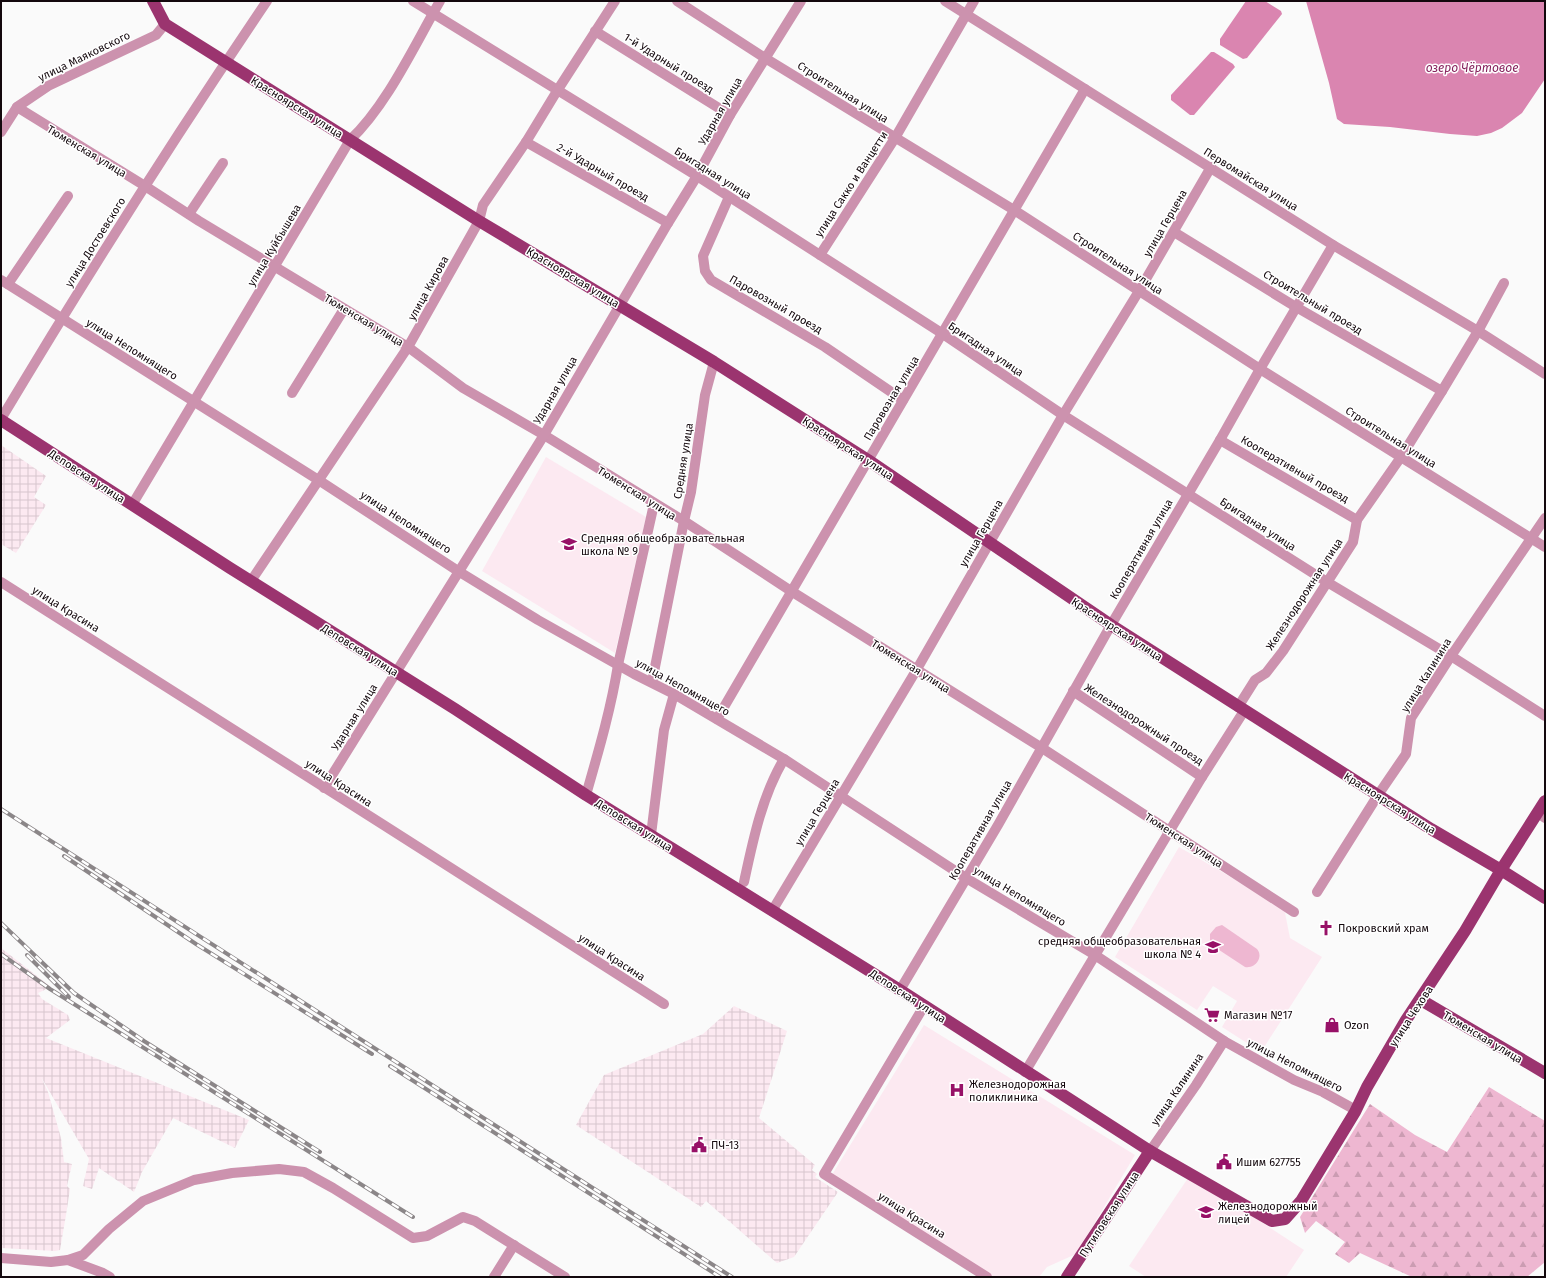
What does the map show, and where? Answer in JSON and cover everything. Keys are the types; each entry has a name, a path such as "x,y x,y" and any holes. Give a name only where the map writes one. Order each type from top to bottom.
{"main road":[{"name":"Красноярская улица","path":"153,1 165,24 225,63 480,221 714,362 868,460 1111,625 1241,709 1431,829 1545,898"},
{"name":"Деповская улица","path":"1,419 132,505 455,709 586,796 900,990 1025,1072 1150,1151 1272,1221"},
{"name":"улица Чехова","path":"1272,1221 1285,1219 1301,1201 1355,1112 1406,1020 1421,1000 1465,932 1501,870 1541,815 1545,801"},
{"name":"Тюменская улица","path":"1421,1000 1545,1073"},
{"name":"Путиловская улица","path":"1067,1277 1150,1151"}],"street":[{"name":"улица Достоевского","path":"1,419 61,319 145,186 267,1"},
{"name":"Бригадная улица","path":"413,1 697,176 943,334 1063,415 1327,582 1451,656 1545,716"},
{"name":"улица Куйбышева","path":"132,505 350,140 364,127 440,1"},
{"name":"улица Кирова","path":"251,581 320,481 408,347 480,221 483,205 526,142 615,1"},
{"name":"Строительная улица","path":"677,1 765,58 1014,210 1260,369 1401,456 1545,548"},
{"name":"Ударная улица","path":"324,788 544,434 697,176 730,115 801,1"},
{"name":"Первомайская улица","path":"945,1 1333,245 1478,331 1545,374"},
{"name":"улица Сакко и Ванцетти","path":"820,255 895,138 974,1"},
{"name":"улица Маяковского","path":"1,132 17,107 48,86 156,35 165,24"},
{"name":"1-й Ударный проезд","path":"595,31 730,115"},
{"name":"Паровозная улица","path":"718,719 791,591 943,334 1085,89"},
{"name":"Тюменская улица","path":"17,107 275,267 408,347 463,388 544,434 654,504 684,521 791,591 1042,748 1294,912"},
{"name":"2-й Ударный проезд","path":"526,142 668,223"},
{"path":"189,214 223,163"},
{"name":"улица Герцена","path":"772,911 917,669 1063,415 1139,291 1211,167"},
{"path":"5,282 68,196"},
{"name":"Паровозный проезд","path":"729,197 703,256 705,271 711,280 825,347 904,400"},
{"name":"Строительный проезд","path":"1174,232 1296,307 1442,391"},
{"name":"Кооперативная улица","path":"900,990 1333,245"},
{"name":"улица Непомнящего","path":"5,282 61,319 320,481 458,571 538,620 718,719 784,759 966,878 1095,955 1224,1041 1294,1080 1323,1092 1352,1108 1355,1112"},
{"name":"Железнодорожная улица","path":"1025,1072 1170,831 1241,709 1255,680 1266,673 1283,651 1353,542 1357,520 1401,456 1442,391 1478,331 1504,283"},
{"path":"292,393 344,309"},
{"name":"Средняя улица","path":"652,682 691,492 705,395 714,362"},
{"name":"Кооперативный проезд","path":"1220,440 1357,520"},
{"path":"586,796 601,742 654,504"},
{"name":"улица Калинина","path":"1317,892 1378,795 1406,754 1411,718 1451,656 1545,518"},
{"name":"улица Красина","path":"1,582 664,1004"},
{"name":"Железнодорожный проезд","path":"1073,691 1202,776"},
{"path":"651,835 664,730 674,694"},
{"path":"744,882 757,826 775,774 784,759"},
{"name":"улица Красина","path":"924,1006 824,1174 987,1277"},
{"name":"улица Калинина","path":"1150,1151 1196,1085 1224,1041"},
{"path":"1,1258 51,1262 68,1260 83,1255 109,1229 143,1201 194,1180 232,1173 279,1169 304,1172 333,1188 413,1238 427,1236 463,1218 475,1221 565,1277"},
{"path":"494,1277 514,1245"},
{"path":"68,1260 110,1277"}],"shaded area":[{"path":"1,445 46,476 34,497 46,505 16,553 1,544"},
{"name":"Средняя общеобразовательная школа № 9","path":"546,457 646,517 615,653 482,571"},
{"name":"средняя общеобразовательная школа № 4","path":"1179,847 1284,908 1290,938 1322,957 1261,1052 1222,1027 1237,1001 1213,986 1197,1010 1115,957"},
{"path":"1,948 51,987 38,993 42,999 68,1015 70,1020 46,1038 249,1120 235,1148 173,1118 142,1172 134,1192 99,1168 92,1189 83,1186 89,1159 41,1077 48,1092 61,1138 64,1162 72,1164 67,1186 70,1189 60,1250 1,1248"},
{"name":"ПЧ-13","path":"734,1006 787,1031 759,1118 815,1165 812,1170 817,1174 815,1177 838,1192 794,1257 777,1263 706,1201 701,1207 576,1125 604,1075 703,1034"},
{"name":"Железнодорожная поликлиника","path":"924,1025 1135,1155 1076,1254 1047,1267 1039,1277 989,1277 830,1178"},
{"name":"Железнодорожный лицей","path":"1190,1175 1304,1250 1286,1277 1146,1277 1129,1266"}],"green space":[{"path":"1222,925 1257,949 1259,952 1259,959 1255,964 1245,967 1210,944 1210,934 1216,927"},
{"path":"1489,1087 1545,1121 1545,1262 1527,1277 1412,1277 1360,1253 1349,1263 1335,1254 1345,1242 1316,1221 1305,1233 1300,1217 1370,1104 1415,1135 1447,1152"}],"water":[{"path":"1246,1 1265,1 1281,11 1282,14 1247,58 1243,59 1220,45 1220,39"},
{"name":"озеро Чёртовое","path":"1306,1 1545,1 1545,79 1522,113 1502,128 1491,133 1477,136 1344,124 1337,119 1329,83"},
{"path":"1211,52 1214,52 1233,64 1235,67 1194,115 1190,115 1171,100 1171,95"}],"railway":[{"path":"1,809 732,1277"},
{"path":"64,856 196,944 372,1054"},
{"path":"1,923 74,993 144,1041 320,1152"},
{"path":"1,954 50,989 413,1217"},
{"path":"27,955 69,997"},
{"path":"390,1066 720,1277"}],"place":[{"name":"Средняя общеобразовательная школа № 9","path":"569,544"},
{"name":"Покровский храм","path":"1326,928"},
{"name":"средняя общеобразовательная школа № 4","path":"1213,947"},
{"name":"Магазин №17","path":"1212,1015"},
{"name":"Ozon","path":"1332,1025"},
{"name":"Железнодорожная поликлиника","path":"957,1090"},
{"name":"ПЧ-13","path":"699,1145"},
{"name":"Ишим 627755","path":"1224,1162"},
{"name":"Железнодорожный лицей","path":"1206,1212"}]}
